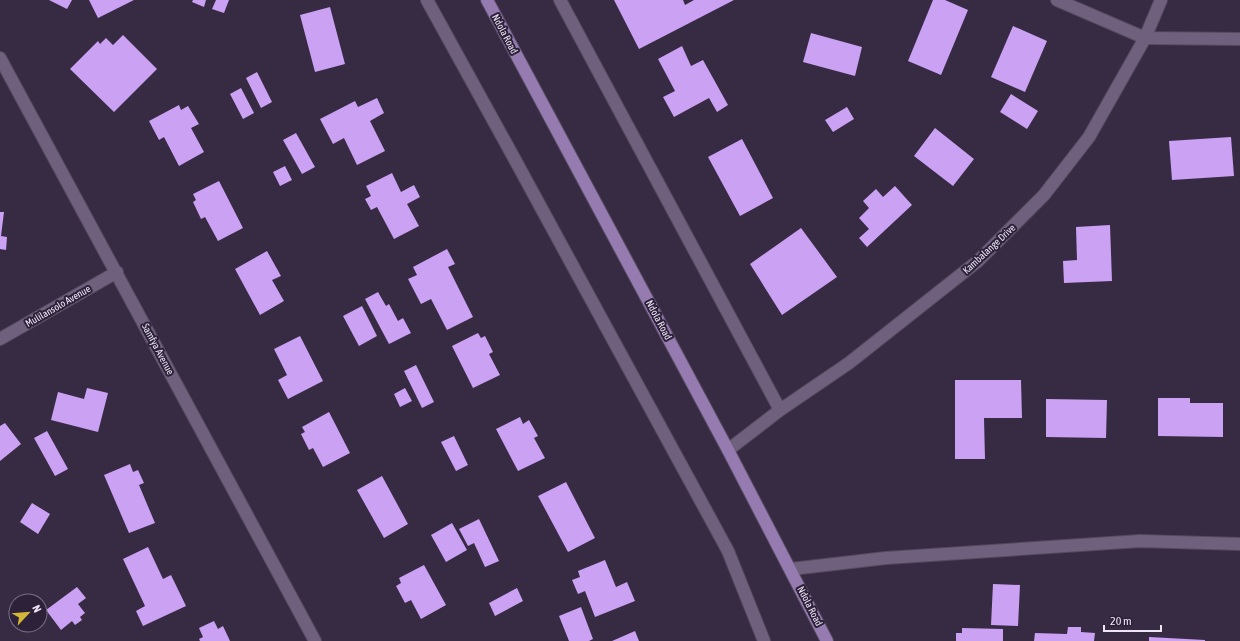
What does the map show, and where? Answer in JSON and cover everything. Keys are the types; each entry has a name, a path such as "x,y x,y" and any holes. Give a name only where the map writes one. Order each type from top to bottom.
{"main road":[{"name":"Ndola Road","path":"487,0 728,450 827,641"}],"street":[{"path":"427,0 728,551 764,641"},
{"path":"560,0 780,410"},
{"path":"1057,0 1145,38 1240,39"},
{"name":"Kambalange Drive","path":"728,450 780,410 848,363 978,261 1038,201 1088,137 1145,38 1161,0"},
{"name":"Samfya Avenue","path":"0,58 117,272 315,641"},
{"name":"Mulilansolo Avenue","path":"0,339 117,272"},
{"path":"791,569 886,558 1140,541 1240,544"}],"building":[{"path":"49,0 72,0 67,9"},
{"path":"89,0 134,0 98,18"},
{"path":"193,0 206,0 204,7 192,2"},
{"path":"216,0 229,0 224,13 212,9"},
{"path":"614,0 683,0 685,5 694,0 734,0 639,49"},
{"path":"933,0 945,0 968,10 941,75 908,61"},
{"path":"330,7 345,64 315,72 300,15"},
{"path":"1013,26 1047,41 1025,92 991,77"},
{"path":"811,33 862,47 855,76 803,62"},
{"path":"123,35 157,69 114,112 70,69 98,41 100,44 106,38 113,45"},
{"path":"682,46 691,66 703,60 728,105 717,112 709,98 674,117 663,97 675,91 658,59"},
{"path":"257,72 272,102 261,108 246,78"},
{"path":"241,88 254,113 243,119 230,94"},
{"path":"1011,94 1038,111 1027,129 1000,112"},
{"path":"377,98 384,113 370,121 385,151 357,165 344,138 333,144 320,119 355,101 358,107"},
{"path":"179,105 181,110 188,106 199,124 191,128 204,152 179,166 164,137 159,140 149,121"},
{"path":"847,107 854,119 833,132 825,120"},
{"path":"935,128 974,159 953,186 914,156"},
{"path":"296,133 315,167 302,174 283,140"},
{"path":"1231,137 1234,176 1172,180 1169,141"},
{"path":"742,139 773,198 740,216 708,157"},
{"path":"285,166 292,180 280,186 273,172"},
{"path":"392,173 401,192 414,185 420,197 407,204 419,226 394,239 377,207 371,210 365,199 371,196 366,186"},
{"path":"219,181 243,228 218,241 205,217 201,219 193,202 196,200 193,194"},
{"path":"895,186 912,205 867,247 859,238 869,229 859,218 869,208 863,201 876,189 883,197"},
{"path":"0,212 4,212 1,236 7,237 6,250 0,249"},
{"path":"1110,225 1112,281 1064,283 1063,261 1077,260 1076,227"},
{"path":"801,228 837,277 782,315 750,264"},
{"path":"447,249 455,264 448,267 473,317 447,330 431,299 421,304 408,279 417,275 413,267"},
{"path":"267,251 281,276 272,280 284,301 260,315 235,269"},
{"path":"378,292 386,306 389,304 398,321 403,318 411,333 389,344 365,299"},
{"path":"362,306 377,336 359,346 343,316"},
{"path":"478,333 481,338 485,336 493,352 489,354 500,375 473,388 452,346"},
{"path":"300,336 323,381 288,399 278,380 287,375 274,349"},
{"path":"416,365 434,402 422,408 404,371"},
{"path":"955,380 1021,380 1022,418 984,418 985,459 955,459"},
{"path":"87,388 108,393 98,432 51,420 58,392 84,399"},
{"path":"405,388 412,401 400,407 394,394"},
{"path":"1158,398 1190,398 1190,403 1223,403 1223,437 1158,436"},
{"path":"1046,399 1107,400 1106,438 1046,437"},
{"path":"329,412 350,453 323,467 313,448 309,450 301,434 305,432 302,427"},
{"path":"520,417 523,424 529,420 538,436 534,438 545,458 518,471 496,429"},
{"path":"5,423 21,444 0,461 0,426"},
{"path":"47,431 68,469 55,476 34,438"},
{"path":"454,436 468,465 456,471 441,442"},
{"path":"130,464 133,472 138,470 144,483 139,485 155,523 129,533 104,475"},
{"path":"382,476 408,524 384,538 357,490"},
{"path":"566,482 595,538 568,552 538,496"},
{"path":"32,503 50,514 38,534 20,522"},
{"path":"479,519 499,561 485,567 474,543 468,546 459,529"},
{"path":"452,523 467,550 446,562 431,535"},
{"path":"148,547 163,579 171,575 186,606 143,626 136,611 145,606 123,559"},
{"path":"605,560 616,587 627,582 635,601 595,617 585,591 578,594 572,580 580,577 578,571"},
{"path":"424,565 446,605 421,619 411,600 405,603 396,586 401,583 399,578"},
{"path":"993,584 1020,585 1018,626 991,625"},
{"path":"77,587 86,598 78,604 85,613 80,617 82,620 75,625 72,621 61,630 48,613 48,609"},
{"path":"517,588 523,601 495,616 489,603"},
{"path":"581,607 593,639 589,641 569,641 559,616"},
{"path":"214,621 218,629 223,626 230,641 200,641 199,639 203,637 199,628"},
{"path":"1068,627 1081,627 1081,632 1095,633 1094,641 1034,641 1035,633 1067,634"},
{"path":"962,628 1003,629 1003,641 956,641 956,633 962,633"},
{"path":"635,631 639,641 612,641"},
{"path":"1149,637 1205,640 1205,641 1149,641"}]}
